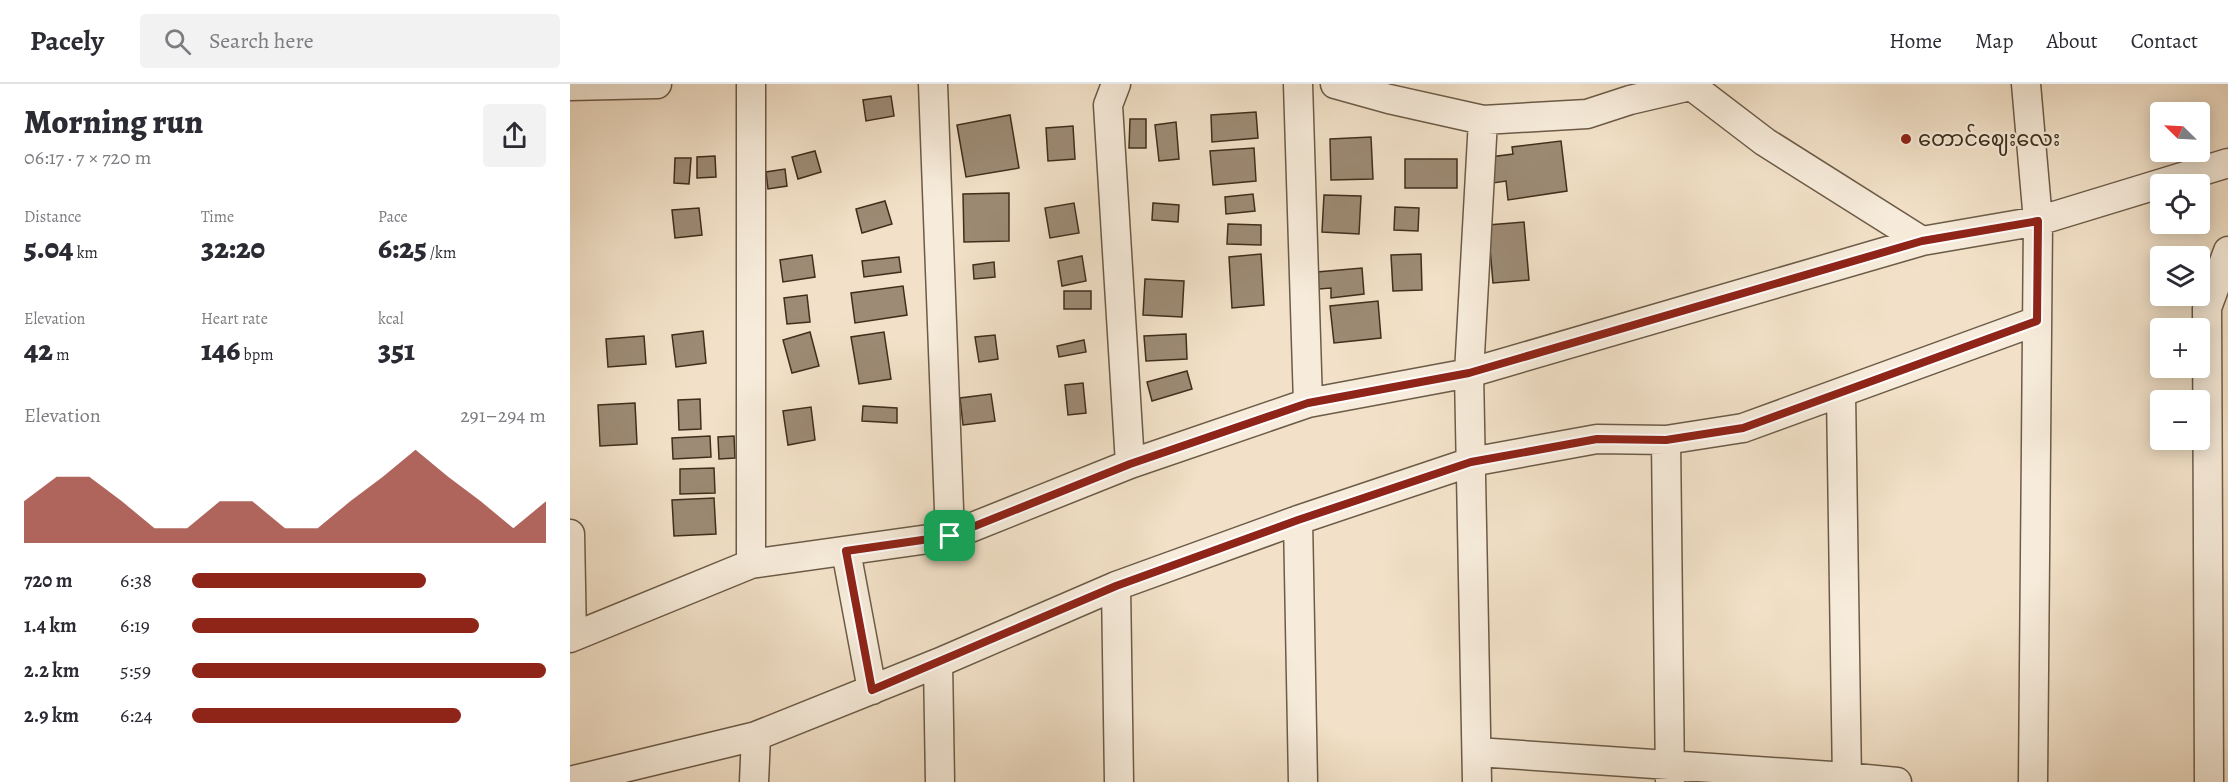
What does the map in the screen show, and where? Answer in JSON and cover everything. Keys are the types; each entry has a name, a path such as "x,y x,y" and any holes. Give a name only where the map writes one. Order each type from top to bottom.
{"street":[{"path":"570,86 657,84"},
{"path":"751,84 751,564"},
{"path":"933,84 950,536"},
{"path":"1116,84 1108,105 1130,464"},
{"path":"1298,84 1308,403"},
{"path":"1335,84 1389,99 1483,120 1587,114 1689,85 1765,142 1922,241"},
{"path":"2026,84 2038,221 2033,782"},
{"path":"1477,782 1469,373 1483,120"},
{"path":"570,534 571,638 751,564 950,536 1130,464 1308,403 1469,373 1922,241 2038,221 2228,163"},
{"path":"2209,782 2207,308 2228,251"},
{"path":"570,781 756,736 938,663 1116,586 1298,520 1471,462 1597,439 1666,440 1743,428 2037,321"},
{"path":"1841,394 1846,779"},
{"path":"1666,440 1670,774"},
{"path":"1298,520 1303,782"},
{"path":"846,551 872,690"},
{"path":"1116,586 1119,782"},
{"path":"938,663 940,782"},
{"path":"754,782 756,736"},
{"path":"1477,752 1670,774 1897,782"}],"building":[{"path":"891,96 894,116 866,121 863,100"},
{"path":"1256,112 1258,138 1212,142 1211,115"},
{"path":"1010,115 1019,168 966,177 957,125"},
{"path":"1130,119 1146,119 1146,148 1129,148"},
{"path":"1176,122 1179,159 1159,161 1155,125"},
{"path":"1073,126 1075,159 1048,161 1046,128"},
{"path":"1371,137 1373,179 1331,180 1330,139"},
{"path":"1561,141 1567,191 1508,200 1506,181 1493,183 1490,157 1513,154 1512,147"},
{"path":"1254,148 1256,181 1213,185 1210,151"},
{"path":"815,151 821,172 798,179 792,157"},
{"path":"715,156 716,177 697,178 697,157"},
{"path":"675,158 691,158 689,184 674,183"},
{"path":"1405,159 1457,159 1457,188 1405,188"},
{"path":"785,169 787,186 768,189 766,172"},
{"path":"1009,193 1009,241 964,242 963,194"},
{"path":"1253,194 1255,211 1226,214 1225,197"},
{"path":"1324,195 1361,196 1359,234 1322,232"},
{"path":"885,201 892,224 862,233 856,209"},
{"path":"1074,203 1079,233 1050,238 1045,208"},
{"path":"1153,203 1179,205 1178,222 1152,220"},
{"path":"1395,207 1419,208 1418,231 1394,230"},
{"path":"699,208 702,235 675,238 672,210"},
{"path":"1524,222 1529,280 1493,283 1488,225"},
{"path":"1228,224 1261,225 1261,245 1227,244"},
{"path":"1261,254 1264,305 1232,308 1229,257"},
{"path":"1421,254 1422,290 1393,291 1391,255"},
{"path":"812,255 815,277 783,282 780,260"},
{"path":"1082,256 1086,281 1062,286 1058,261"},
{"path":"899,257 901,272 864,277 862,261"},
{"path":"994,262 995,277 974,279 973,265"},
{"path":"1362,268 1364,294 1331,298 1331,288 1319,289 1317,272"},
{"path":"1145,279 1184,281 1182,317 1143,315"},
{"path":"903,286 907,315 855,323 851,293"},
{"path":"1064,291 1091,291 1091,309 1064,309"},
{"path":"807,295 810,322 787,324 784,298"},
{"path":"1378,301 1381,338 1334,343 1330,306"},
{"path":"703,331 706,363 676,367 672,335"},
{"path":"810,332 819,366 792,373 783,340"},
{"path":"884,332 891,379 859,384 851,337"},
{"path":"1186,334 1187,359 1146,361 1144,336"},
{"path":"995,335 998,359 979,362 975,337"},
{"path":"644,336 646,364 608,367 606,339"},
{"path":"1084,340 1086,352 1059,357 1057,346"},
{"path":"1187,371 1192,389 1152,401 1147,382"},
{"path":"1083,383 1086,413 1068,415 1065,385"},
{"path":"991,394 995,421 963,425 960,398"},
{"path":"700,399 701,429 679,430 678,400"},
{"path":"635,403 637,444 600,446 598,405"},
{"path":"863,406 897,408 897,423 862,421"},
{"path":"811,407 815,440 788,445 783,411"},
{"path":"710,436 711,457 673,459 672,438"},
{"path":"734,436 735,458 719,459 718,437"},
{"path":"714,468 715,493 680,494 680,469"},
{"path":"714,498 716,534 674,536 672,500"}],"place":[{"name":"တောင်ဈေးလေး","path":"1906,139"}],"route":[{"path":"2038,221 2037,321 1743,428 1666,440 1597,439 1471,462 1298,520 1116,586 872,690 846,551 950,536 1130,464 1308,403 1469,373 1922,241 2038,221"}]}
